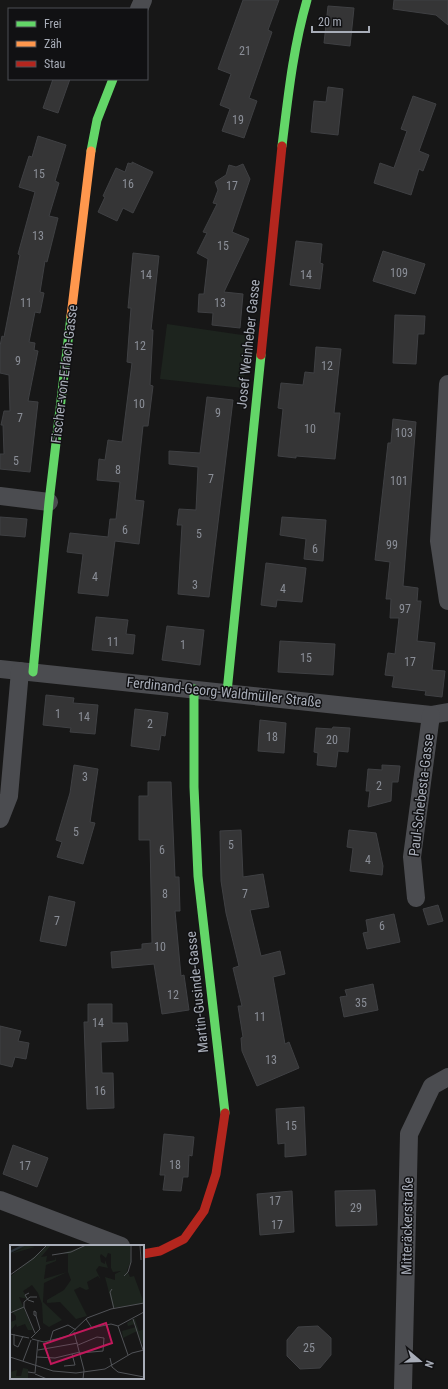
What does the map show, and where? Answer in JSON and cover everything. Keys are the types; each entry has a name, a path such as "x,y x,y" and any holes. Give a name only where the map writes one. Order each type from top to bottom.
{"street":[{"name":"Josef Weinheber Gasse","path":"227,692 288,92 297,36 306,0"},
{"name":"Fischer-von-Erlach-Gasse","path":"27,671 49,502 87,176 97,120 113,80"},
{"path":"448,384 439,541 448,600"},
{"path":"0,496 49,502"},
{"name":"Ferdinand-Georg-Waldmüller Straße","path":"0,669 439,714"},
{"path":"0,819 9,796 27,671"},
{"name":"Martin-Gusinde-Gasse","path":"144,1254 160,1251 184,1240 204,1211 216,1174 225,1117 198,876 194,787 194,689"},
{"name":"Paul-Schebesta-Gasse","path":"416,898 412,857 439,714"},
{"name":"Mitteräckerstraße","path":"403,1389 409,1134 432,1086 448,1077"},
{"path":"0,1200 118,1245"}],"shaded area":[{"path":"167,324 249,336 243,388 160,379"}],"building":[{"path":"243,0 279,0 268,30 272,32 249,98 257,101 244,138 222,131 230,109 220,105 231,74 218,69"},
{"path":"394,0 448,0 448,25 436,15 393,9"},
{"path":"328,6 354,8 350,46 324,43"},
{"path":"53,80 70,80 58,113 43,108"},
{"path":"328,87 343,89 338,135 311,132 314,101 326,102"},
{"path":"413,96 436,104 419,151 429,155 423,171 419,169 411,195 374,183 380,163 394,168 407,131 401,129"},
{"path":"38,136 66,145 55,181 59,183 49,216 58,218 47,262 45,261 40,292 44,293 40,313 35,312 29,342 35,343 34,350 38,351 28,401 38,402 30,472 0,469 0,454 4,454 3,425 1,425 4,411 10,411 9,375 0,373 0,346 2,336 4,337 20,255 18,254 35,192 19,187 29,156 32,157"},
{"path":"132,162 153,172 133,213 123,208 117,221 98,212 105,197 103,196 116,168 125,172 128,163 132,164"},
{"path":"243,164 250,179 232,232 249,239 224,292 243,294 240,328 212,325 213,313 198,312 199,294 204,294 208,259 197,253 207,233 203,232 217,204 213,203 218,190 215,182 226,175 229,165 236,167"},
{"path":"296,241 322,244 320,263 323,264 320,289 290,285"},
{"path":"383,251 425,264 415,294 373,281"},
{"path":"133,253 159,256 151,330 153,330 150,385 153,386 148,426 143,426 135,500 144,501 139,544 115,541 108,596 78,593 83,554 67,552 70,533 108,537 110,519 116,519 120,482 97,480 99,459 105,460 108,440 122,442 132,363 127,362 131,308 128,308"},
{"path":"395,315 425,316 424,334 418,334 416,364 393,363"},
{"path":"316,347 341,349 334,413 340,413 335,459 278,456 283,409 278,408 281,383 303,385 305,372 314,373"},
{"path":"207,397 233,400 209,597 178,594 182,525 177,525 179,509 196,510 198,467 169,464 169,451 200,453"},
{"path":"393,419 416,422 403,586 418,588 417,601 421,601 417,641 435,643 432,670 445,671 442,697 425,695 426,691 392,687 394,676 385,675 388,653 395,654 399,618 390,618 391,599 386,599 390,562 375,560 388,443 391,443"},
{"path":"0,517 27,519 25,537 0,535"},
{"path":"282,517 326,520 323,561 304,559 306,539 280,535"},
{"path":"266,563 306,568 302,602 277,600 276,607 261,605"},
{"path":"96,617 128,620 126,634 135,635 133,654 92,650"},
{"path":"167,626 204,630 200,665 162,660"},
{"path":"280,641 335,644 333,675 278,672"},
{"path":"46,695 74,698 73,703 98,705 95,734 70,732 71,728 43,725"},
{"path":"135,709 168,713 165,736 161,735 159,750 131,746"},
{"path":"260,720 286,723 284,753 258,751"},
{"path":"333,727 350,728 348,752 338,751 336,767 317,765 318,753 314,752 316,728 332,729"},
{"path":"74,765 98,769 90,822 95,823 83,864 57,857 62,842 56,840 70,793"},
{"path":"382,765 400,766 398,782 392,782 391,801 368,807 370,791 366,791 368,769 382,770"},
{"path":"148,782 171,782 175,877 179,877 180,911 175,911 181,976 184,975 189,1010 162,1014 154,964 112,968 111,952 142,949 142,944 152,943 150,840 139,840 139,796 148,796"},
{"path":"241,830 243,877 263,874 269,907 250,910 261,956 280,951 285,974 273,977 285,1044 289,1042 299,1068 257,1086 242,1051 241,1038 243,1037 238,1006 242,1006 233,968 239,966 226,913 221,881 220,831"},
{"path":"349,830 376,833 383,866 382,875 350,871 353,848 347,847"},
{"path":"49,896 75,902 66,946 40,941"},
{"path":"438,905 443,921 428,925 423,909"},
{"path":"394,914 400,942 367,949 363,933 368,932 366,920"},
{"path":"373,984 378,1010 344,1017 340,997 347,996 345,990"},
{"path":"88,1004 112,1004 112,1023 127,1023 128,1041 101,1042 102,1073 113,1073 114,1108 87,1109 84,1022 88,1022"},
{"path":"0,1026 21,1031 18,1041 29,1043 26,1059 15,1057 12,1067 0,1064"},
{"path":"304,1107 306,1155 285,1157 285,1143 278,1144 276,1109"},
{"path":"164,1134 194,1137 192,1156 189,1155 188,1177 183,1177 181,1191 163,1190 165,1175 160,1175"},
{"path":"13,1145 48,1158 37,1187 3,1174"},
{"path":"375,1190 377,1225 336,1226 335,1191"},
{"path":"292,1191 294,1232 260,1235 257,1194"},
{"path":"318,1326 331,1338 331,1355 320,1368 300,1369 287,1356 287,1340 298,1327"}],"traffic: fast":[{"path":"282,146 298,36 307,0"},
{"path":"91,151 97,120 113,80"},
{"path":"33,672 49,502 71,316"},
{"path":"227,692 261,355"},
{"path":"194,689 194,787 198,876 225,1113"}],"traffic: slow":[{"path":"71,316 91,151"}],"traffic: jam":[{"path":"261,355 282,146"},
{"path":"144,1254 160,1251 184,1239 204,1211 216,1174 225,1113"}]}
